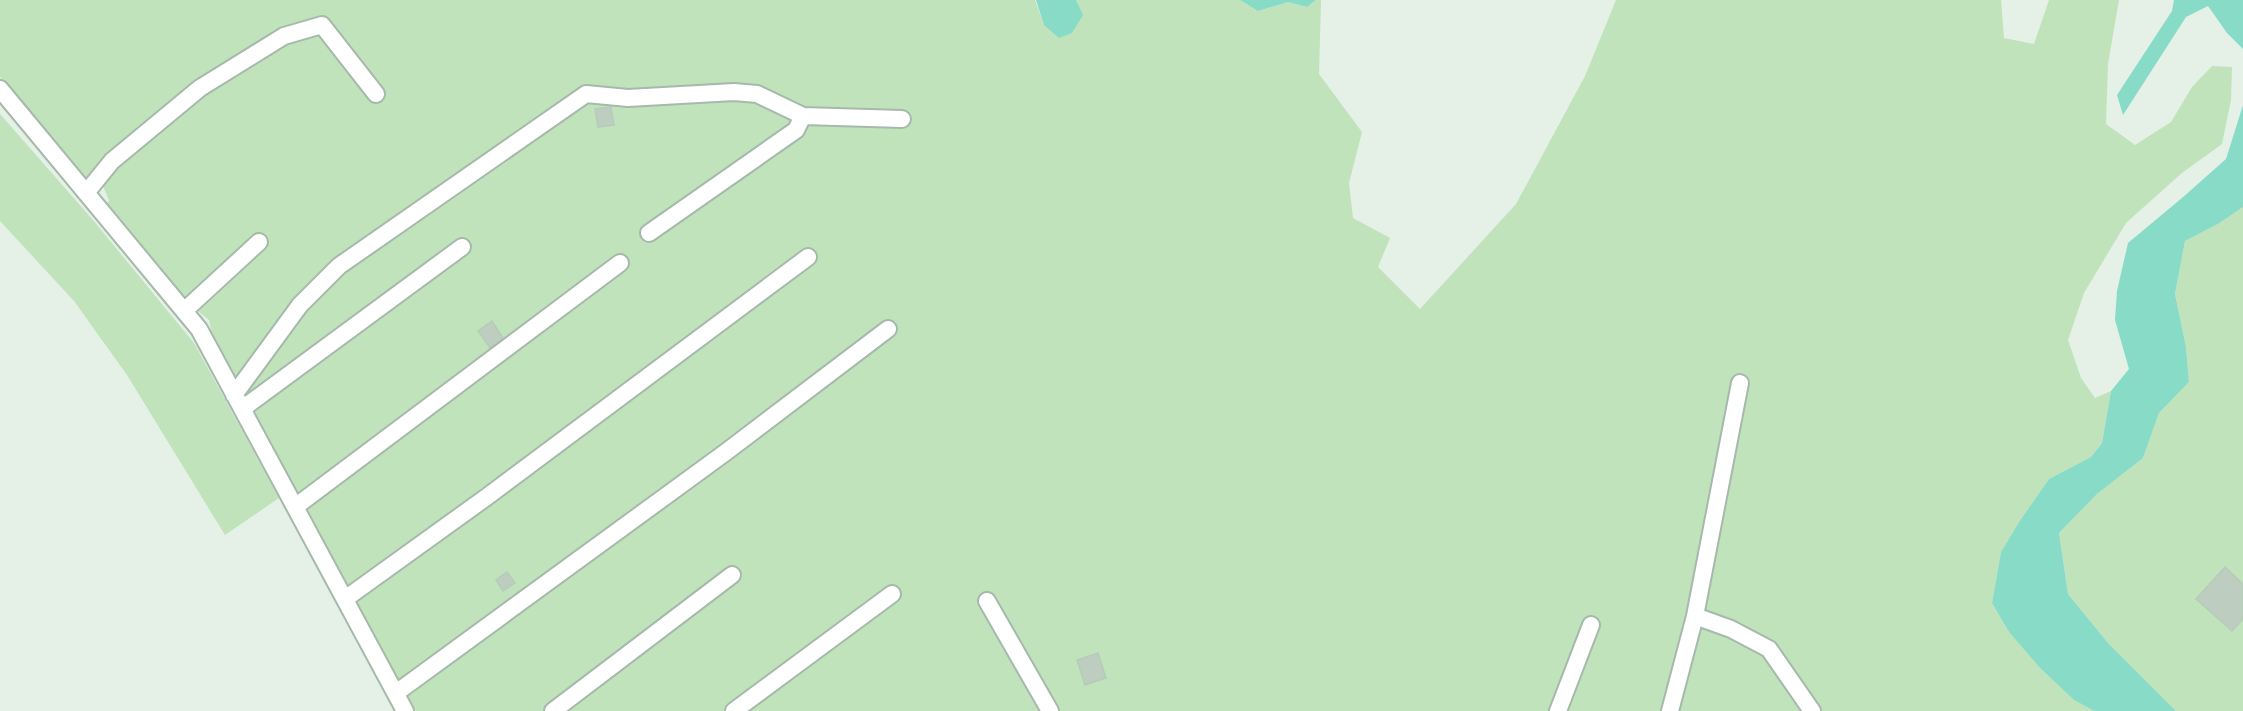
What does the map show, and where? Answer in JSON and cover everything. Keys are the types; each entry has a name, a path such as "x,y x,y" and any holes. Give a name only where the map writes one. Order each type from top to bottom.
{"street":[{"path":"86,193 112,161 200,88 284,36 322,25 376,94"},
{"path":"0,89 199,329 405,711"},
{"path":"238,402 300,305 339,266 586,94 628,98 734,92 757,94 803,116 902,119"},
{"path":"649,233 795,130 803,116"},
{"path":"184,311 259,242"},
{"path":"238,402 462,247"},
{"path":"345,599 488,496 808,257"},
{"path":"295,507 620,263"},
{"path":"396,693 726,452 888,329"},
{"path":"1670,711 1695,616 1740,383"},
{"path":"553,711 732,575"},
{"path":"734,711 892,594"},
{"path":"987,601 1050,711"},
{"path":"1695,616 1731,629 1769,649 1812,711"},
{"path":"1558,711 1591,624"}],"shaded area":[{"path":"0,0 1035,0 1044,25 1082,15 1076,0 1240,0 1258,11 1288,2 1307,7 1316,0 1321,0 1319,74 1362,132 1349,183 1353,218 1390,238 1378,267 1420,309 1516,204 1585,76 1616,0 2001,0 2004,38 2034,44 2049,0 2119,0 2108,64 2106,124 2135,145 2171,122 2192,87 2212,66 2232,67 2231,100 2222,144 2182,173 2126,223 2084,293 2068,340 2081,378 2095,398 2111,391 2102,443 2091,457 2049,479 2001,552 1992,603 2009,632 2040,668 2074,700 2094,711 416,711 213,341 209,320 182,298 106,206 109,200 102,184 85,181 69,156 51,141 43,127 30,115 0,77"},
{"path":"1036,0 1076,0 1083,15 1072,33 1059,38 1044,25"},
{"path":"1240,0 1316,0 1307,7 1288,2 1258,11"},
{"path":"2174,0 2243,0 2243,49 2227,33 2208,6 2186,17 2123,115 2117,95 2172,11"},
{"path":"2243,105 2243,207 2218,224 2185,241 2175,294 2186,347 2189,382 2159,413 2143,458 2097,494 2059,533 2068,594 2108,643 2176,711 2094,711 2074,700 2040,668 2009,632 1992,603 2001,552 2049,479 2091,457 2102,443 2111,391 2129,369 2115,320 2117,291 2128,243 2226,159"},
{"path":"0,114 93,220 194,343 279,498 225,535 127,375 74,301 0,221"},
{"path":"2243,207 2243,711 2176,711 2108,643 2068,594 2059,533 2097,494 2143,458 2159,413 2189,382 2186,347 2175,294 2185,241 2218,224"}],"building":[{"path":"611,107 614,125 598,127 595,109"},
{"path":"492,321 503,338 490,348 478,331"},
{"path":"2225,567 2243,584 2243,619 2232,631 2196,599"},
{"path":"507,572 515,583 503,591 496,580"},
{"path":"1098,653 1106,678 1085,685 1077,660"}]}
